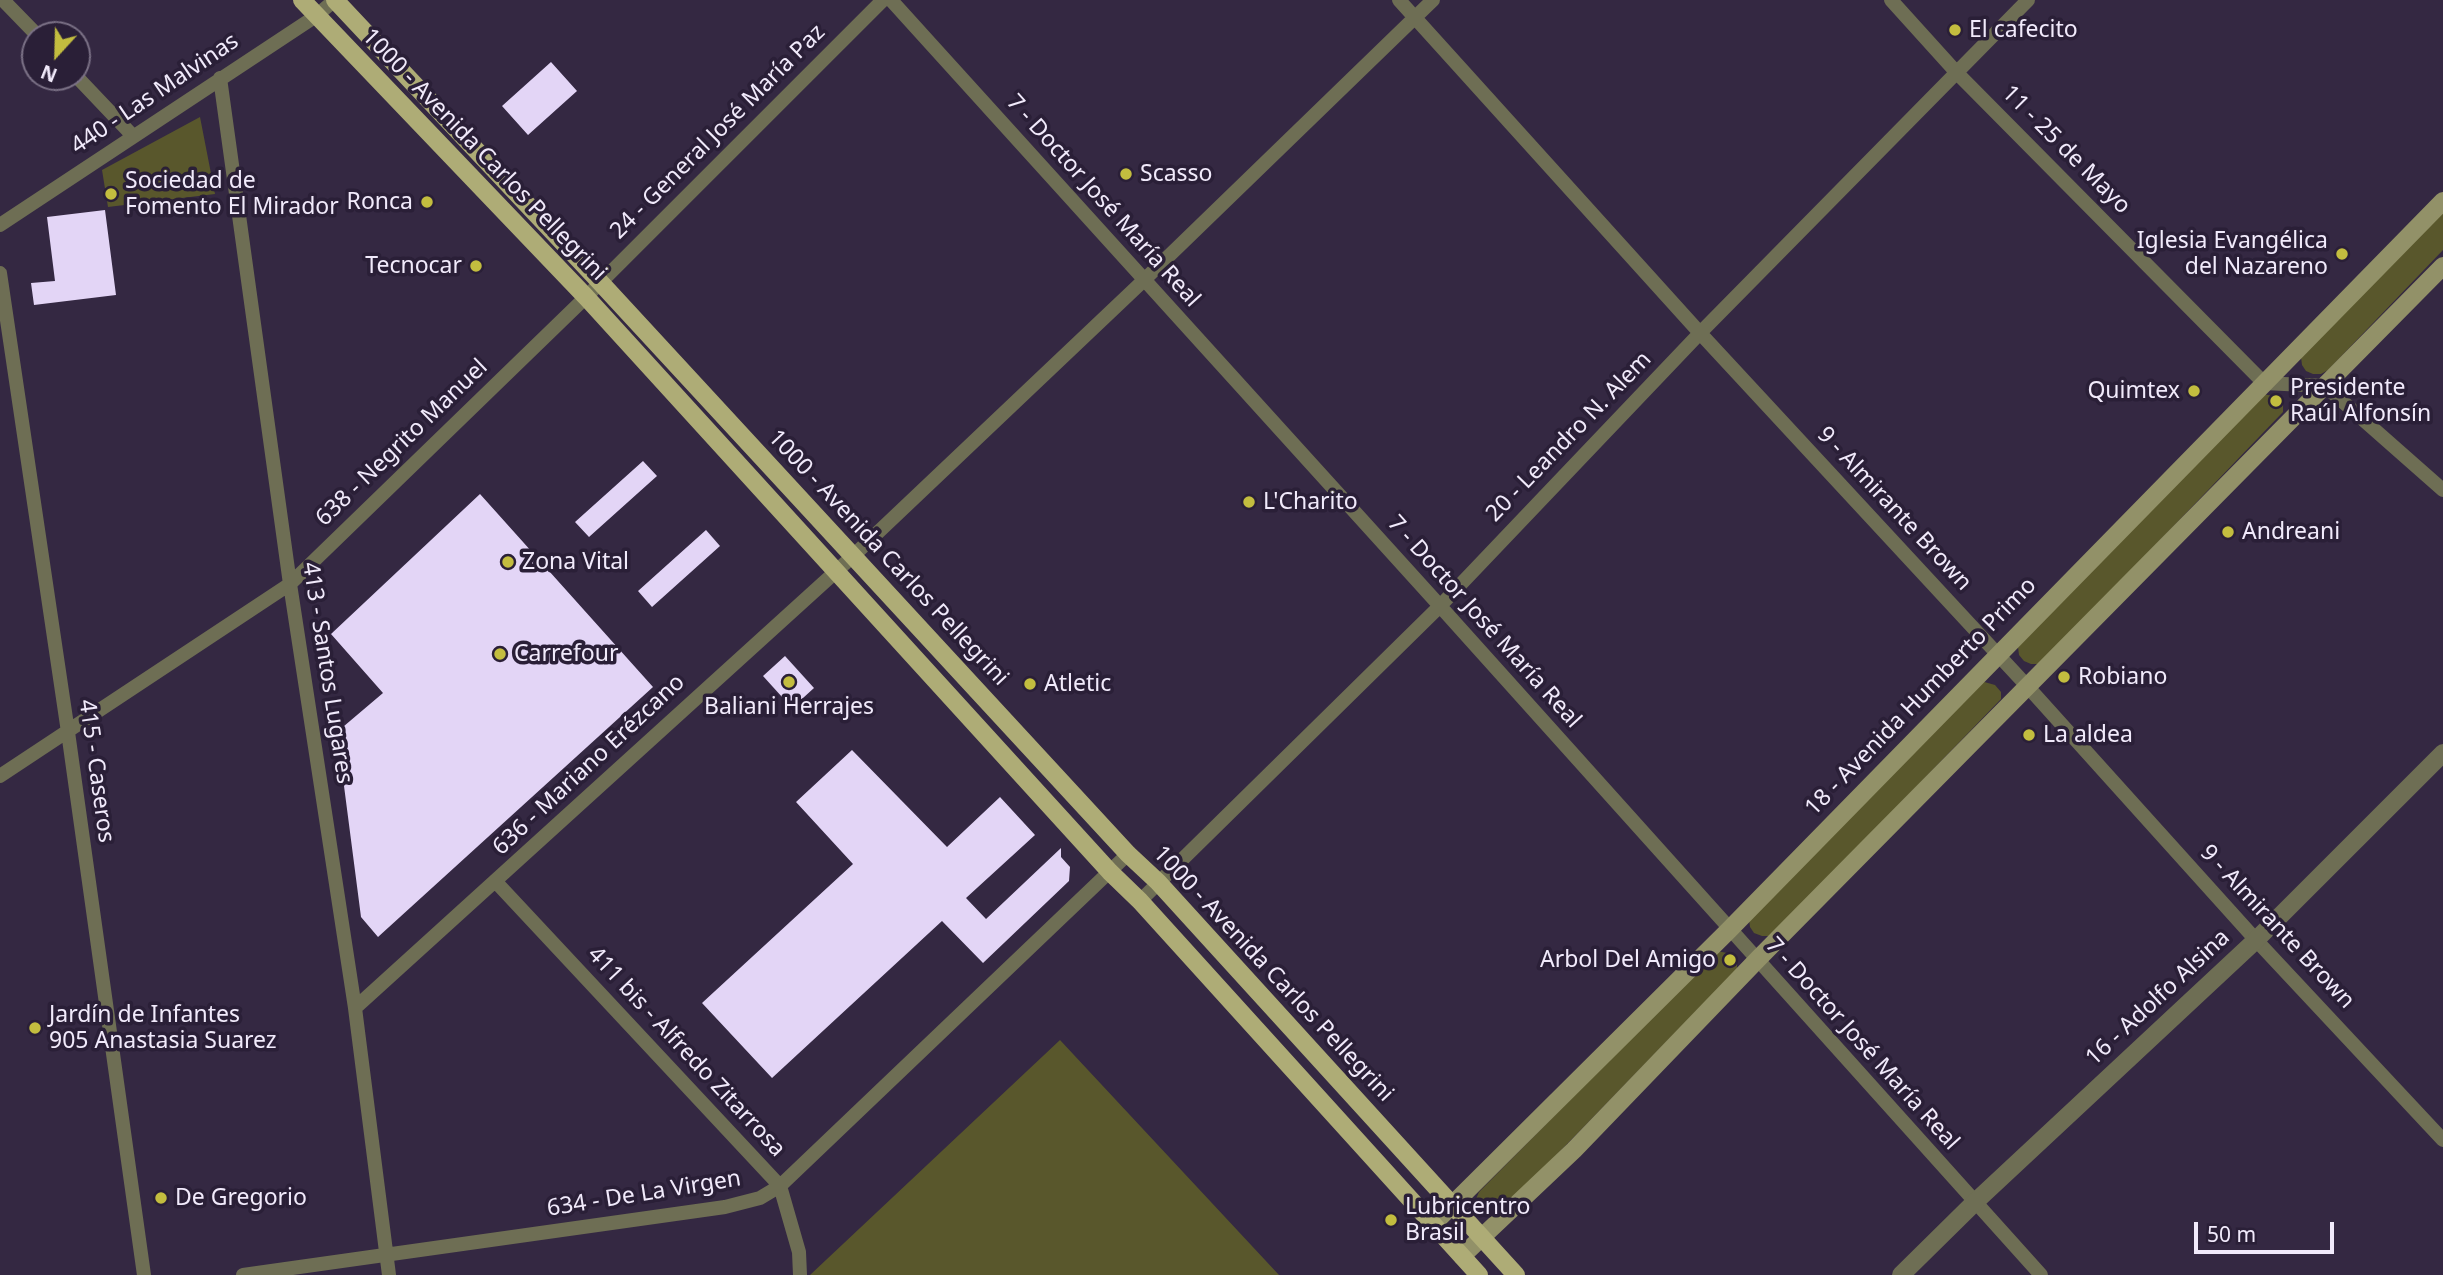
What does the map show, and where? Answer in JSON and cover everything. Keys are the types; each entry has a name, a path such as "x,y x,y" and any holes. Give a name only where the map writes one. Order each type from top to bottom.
{"main road":[{"name":"1000 - Avenida Carlos Pellegrini","path":"302,0 586,297 1479,1275"},
{"name":"1000 - Avenida Carlos Pellegrini","path":"335,0 600,282 1128,854 1158,882 1516,1275"},
{"name":"18 - Avenida Humberto Primo","path":"1432,1226 1729,930 2443,201"},
{"path":"1462,1256 1574,1150 2443,266"}],"street":[{"path":"3,0 23,21"},
{"name":"440 - Las Malvinas","path":"0,225 316,16 335,0"},
{"name":"24 - General José María Paz","path":"586,297 883,0"},
{"name":"7 - Doctor José María Real","path":"891,0 2041,1275"},
{"name":"9 - Almirante Brown","path":"1399,0 1700,333 2028,687 2256,940 2443,1140"},
{"name":"636 - Mariano Erézcano","path":"355,1008 853,556 1143,281 1433,0"},
{"name":"11 - 25 de Mayo","path":"1891,0 1957,73 2264,383"},
{"name":"20 - Leandro N. Alem","path":"1140,901 1440,606 1700,333 2028,0"},
{"name":"413 - Santos Lugares","path":"220,78 290,584 355,1008 389,1275"},
{"path":"91,91 134,136"},
{"name":"415 - Caseros","path":"0,273 144,1275"},
{"name":"638 - Negrito Manuel","path":"0,776 290,584 586,297"},
{"path":"2264,383 2325,386 2443,490"},
{"name":"16 - Adolfo Alsina","path":"1901,1275 1974,1203 2256,940 2443,753"},
{"name":"634 - De La Virgen","path":"243,1275 725,1207 760,1198 780,1186 1128,854"},
{"name":"411 bis - Alfredo Zitarrosa","path":"496,882 780,1186 799,1252 800,1275"}],"shaded area":[{"path":"200,117 215,194 108,207 102,170"},
{"path":"2443,209 2443,250 2328,370 2321,374 2306,371 2301,357"},
{"path":"2263,394 2278,397 2283,405 2283,412 2045,660 2038,664 2024,661 2019,655 2018,647"},
{"path":"1981,681 1995,685 2001,692 2001,699 1776,932 1769,936 1754,933 1749,919"},
{"path":"1717,951 1732,954 1737,962 1737,969 1502,1211 1488,1216 1481,1213 1476,1199 1479,1192"},
{"path":"1060,1040 1279,1275 810,1275"}],"building":[{"path":"551,62 577,91 528,135 502,106"},
{"path":"105,210 116,295 34,305 31,283 55,281 47,217"},
{"path":"643,461 657,476 589,537 575,522"},
{"path":"480,494 653,687 378,937 361,917 337,732 383,693 331,634"},
{"path":"706,530 720,546 652,607 638,591"},
{"name":"Baliani Herrajes","path":"785,656 814,688 792,708 763,676"},
{"path":"852,750 947,847 1000,797 1035,835 966,898 986,919 1061,848 1061,857 1070,867 1069,881 983,963 942,921 772,1078 702,1003 853,864 796,802"}],"place":[{"name":"El cafecito","path":"1955,30"},
{"name":"Scasso","path":"1126,174"},
{"name":"Sociedad de Fomento El Mirador","path":"111,194"},
{"name":"Ronca","path":"427,202"},
{"name":"Iglesia Evangélica del Nazareno","path":"2342,254"},
{"name":"Tecnocar","path":"476,266"},
{"name":"Quimtex","path":"2194,391"},
{"name":"Presidente Raúl Alfonsín","path":"2276,401"},
{"name":"L'Charito","path":"1249,502"},
{"name":"Andreani","path":"2228,532"},
{"name":"Zona Vital","path":"508,562"},
{"name":"Carrefour","path":"500,654"},
{"name":"Robiano","path":"2064,677"},
{"name":"Baliani Herrajes","path":"789,682"},
{"name":"Atletic","path":"1030,684"},
{"name":"La aldea","path":"2029,735"},
{"name":"Arbol Del Amigo","path":"1730,960"},
{"name":"Jardín de Infantes 905 Anastasia Suarez","path":"35,1028"},
{"name":"De Gregorio","path":"161,1198"},
{"name":"Lubricentro Brasil","path":"1391,1220"}]}
